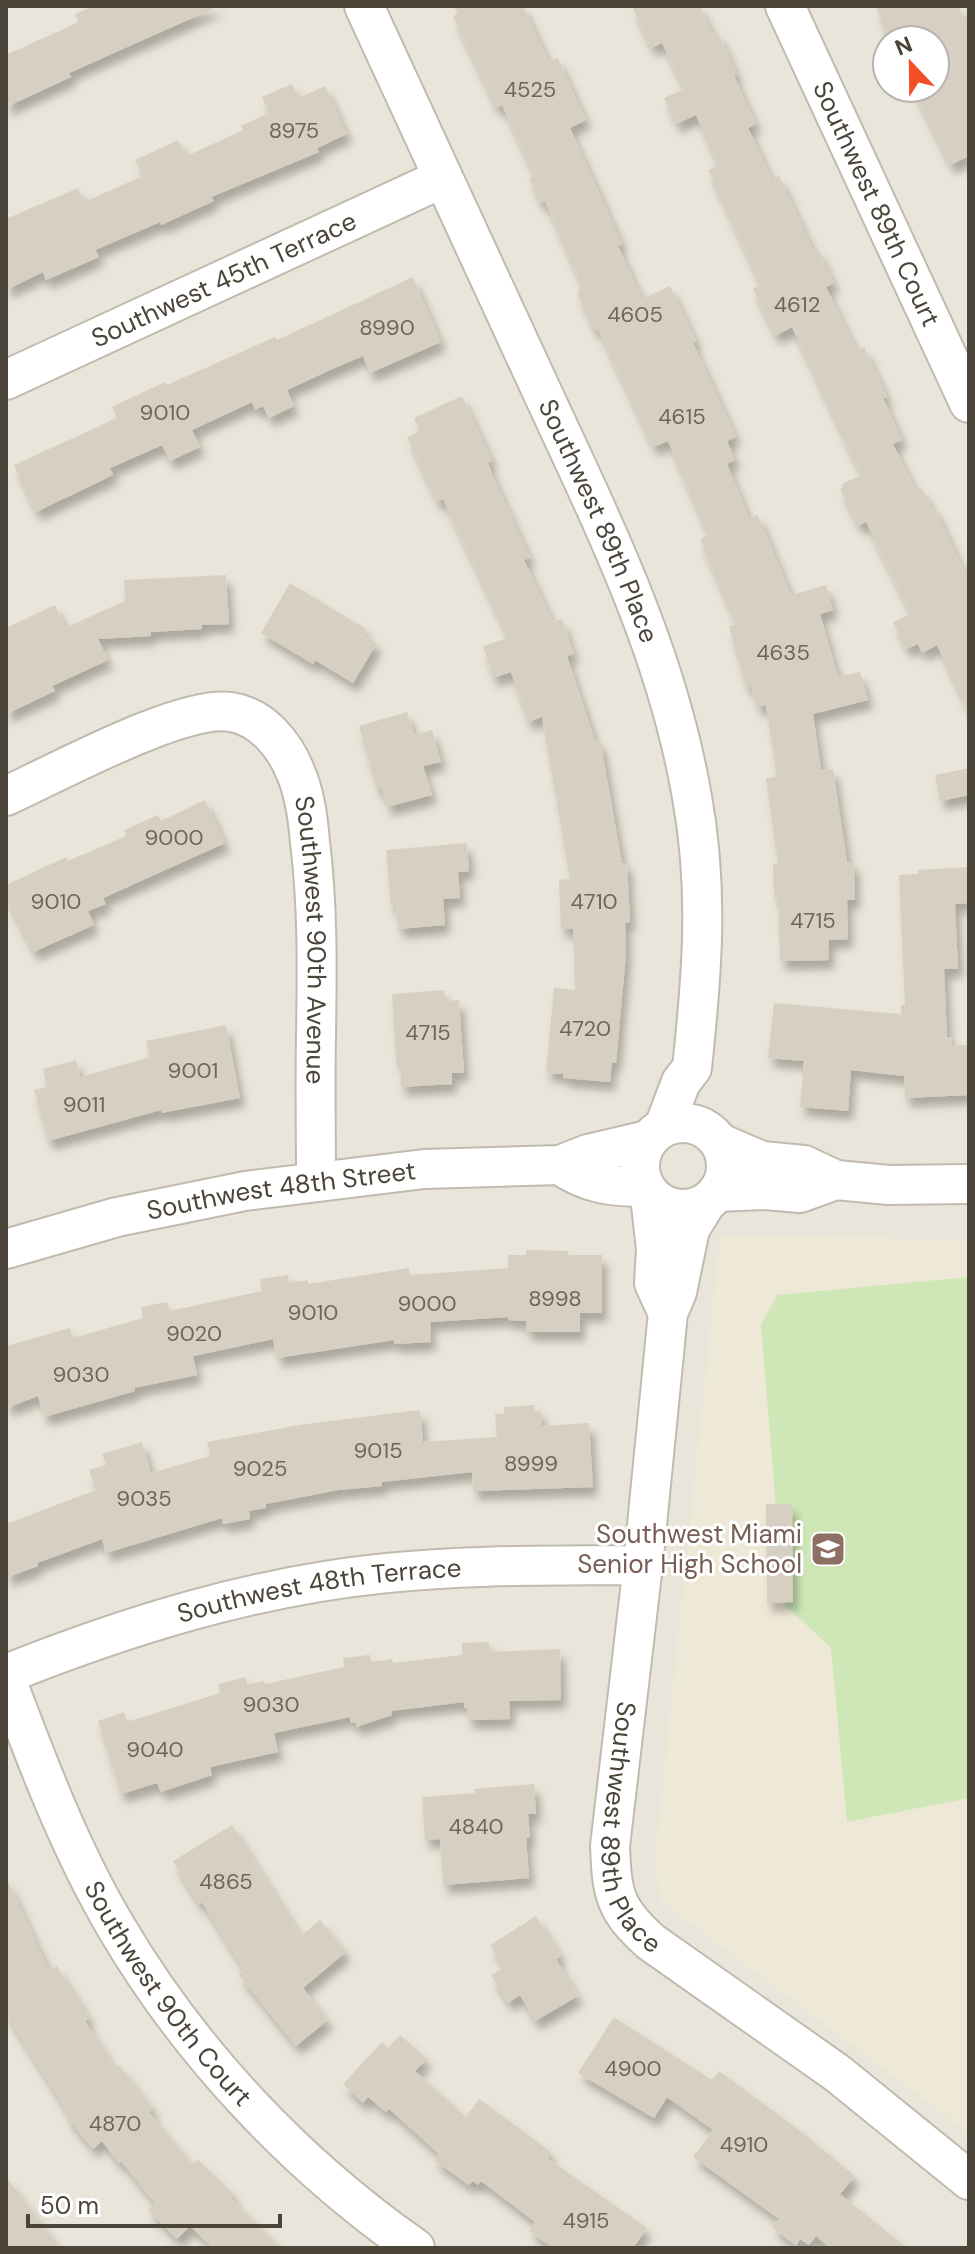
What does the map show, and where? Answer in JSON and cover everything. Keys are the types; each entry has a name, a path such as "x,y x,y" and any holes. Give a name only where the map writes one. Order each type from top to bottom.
{"street":[{"name":"Southwest 89th Place","path":"364,6 628,576 666,682 693,800 701,871 704,942 692,1068 702,1088 714,1138"},
{"name":"Southwest 89th Court","path":"785,6 969,403"},
{"name":"Southwest 45th Terrace","path":"6,380 443,178"},
{"name":"Southwest 90th Avenue","path":"6,796 148,731 207,712 231,712 251,719 267,730 285,750 296,773 308,824 318,929 316,1181"},
{"name":"Southwest 89th Place","path":"656,1134 681,1082 692,1068"},
{"name":"Southwest 48th Street","path":"6,1249 117,1217 245,1191 424,1169 560,1165 656,1134 679,1123 695,1125 714,1138 762,1161 804,1165 836,1180 889,1185 969,1184"},
{"path":"648,1192 639,1169 641,1154 656,1134"},
{"path":"712,1198 726,1168 725,1155 714,1138"},
{"name":"Southwest 48th Street","path":"560,1165 578,1178 648,1192 667,1207 687,1210 712,1198 765,1190 800,1193 836,1180"},
{"name":"Southwest 89th Place","path":"648,1192 656,1249 654,1283 668,1313"},
{"name":"Southwest 89th Place","path":"712,1198 690,1229 677,1292 668,1313 643,1565 610,1846 611,1878 618,1904 628,1922 651,1942 824,2063 969,2180"},
{"name":"Southwest 48th Terrace","path":"6,1676 140,1624 269,1591 385,1573 451,1567 643,1565"},
{"name":"Southwest 90th Court","path":"6,1676 64,1827 116,1927 151,1981 204,2050 283,2140 338,2190 415,2248"}],"shaded area":[{"path":"6,6 969,6 969,1240 720,1236 948,2115 969,2133 969,2248 6,2248"},
{"name":"Southwest Miami Senior High School","path":"720,1236 969,1240 969,2133 660,1900 655,1858"}],"green space":[{"path":"969,1277 969,1798 847,1822 831,1648 784,1604 761,1325 777,1295"}],"building":[{"path":"93,6 219,6 69,73 71,77 6,107 6,55 79,22 75,14"},
{"path":"454,6 523,6 549,62 558,58 586,120 570,128 622,244 618,246 642,299 670,286 736,437 727,441 735,460 727,464 749,518 758,515 791,595 826,585 833,610 820,614 838,677 860,672 868,700 813,714 821,770 833,769 847,862 854,862 855,900 847,900 848,939 829,940 829,960 780,961 778,897 774,898 773,864 778,864 766,778 777,777 766,705 757,707 751,686 746,687 729,626 736,624 700,539 708,535 668,441 653,447 598,329 594,330 577,292 582,286 545,201 540,203 529,178 534,175 502,105 496,108 453,16 458,14"},
{"path":"632,6 700,6 713,35 718,33 756,124 748,128 772,179 779,176 813,250 817,248 834,283 826,287 856,350 864,347 887,397 883,398 902,440 893,444 916,491 922,488 931,508 934,507 969,582 969,713 937,645 922,653 918,644 906,649 893,622 911,614 866,522 858,526 840,489 843,488 842,484 861,475 792,327 775,336 753,289 761,285 708,170 717,166 717,162 696,115 676,124 664,98 684,89 662,43 651,48"},
{"path":"876,6 958,6 969,30 969,156 950,165 920,104 951,104 951,24 883,24"},
{"path":"292,84 299,98 325,86 347,134 317,148 319,152 211,197 214,201 95,250 99,257 46,280 43,272 6,290 6,219 78,188 84,202 143,176 135,160 178,140 187,156 243,130 241,126 269,113 262,97"},
{"path":"413,277 441,342 370,373 363,356 330,370 287,390 294,406 269,418 263,406 255,410 252,402 192,430 200,447 170,461 162,445 110,468 113,475 36,512 14,465 117,418 112,407 165,382 167,385 275,337 277,340"},
{"path":"462,396 492,461 488,463 494,479 530,558 524,560 553,622 562,619 574,654 567,656 595,741 600,740 622,863 627,863 630,922 625,923 626,954 616,1063 612,1062 610,1082 563,1078 564,1074 546,1073 554,988 575,990 573,929 561,929 559,880 570,879 542,717 528,722 511,672 493,678 483,646 508,638 443,499 437,502 407,437 420,431 414,418"},
{"path":"226,575 229,624 151,632 151,636 98,639 108,660 52,686 55,691 6,714 6,628 55,605 65,628 125,601 124,580"},
{"path":"290,583 366,629 363,635 377,643 353,683 315,660 313,664 261,633"},
{"path":"407,712 414,735 432,730 441,762 423,766 432,795 387,807 382,788 377,789 359,726"},
{"path":"969,768 969,795 940,801 935,775"},
{"path":"205,800 225,843 103,898 106,904 88,911 94,925 33,952 6,898 6,885 66,857 68,861 126,836 124,830 158,815 161,821"},
{"path":"467,843 469,871 458,872 460,898 443,899 445,925 398,929 396,906 391,907 386,850"},
{"path":"969,867 969,903 955,904 958,969 944,969 947,1037 951,1037 952,1046 969,1045 969,1095 905,1098 904,1076 851,1070 848,1111 800,1107 804,1061 768,1058 774,1003 901,1014 901,1005 905,1005 899,875 918,874 918,870"},
{"path":"444,990 445,1001 459,1000 464,1073 452,1073 452,1084 401,1087 400,1062 396,1062 392,994"},
{"path":"226,1025 240,1098 161,1113 161,1110 48,1141 34,1090 47,1087 43,1069 76,1060 80,1077 150,1057 146,1041"},
{"path":"526,1250 602,1255 602,1313 580,1313 580,1332 526,1332 526,1321 508,1320 508,1317 430,1322 431,1342 394,1344 394,1340 277,1358 273,1339 193,1356 197,1375 134,1388 135,1391 44,1417 38,1396 6,1408 6,1346 70,1328 73,1338 143,1318 141,1307 167,1302 170,1311 262,1291 260,1279 288,1275 289,1283 308,1280 308,1284 409,1268 410,1275 508,1268 508,1255 526,1255"},
{"path":"534,1405 534,1412 541,1411 542,1426 589,1423 593,1487 473,1491 472,1472 382,1482 382,1486 338,1490 266,1504 266,1508 249,1511 250,1519 223,1524 222,1518 106,1553 102,1539 6,1578 6,1524 96,1490 89,1470 106,1465 102,1454 142,1442 151,1473 210,1456 207,1442 299,1425 420,1410 423,1442 497,1437 495,1414 504,1414 504,1407"},
{"path":"766,1504 792,1504 793,1602 767,1603"},
{"path":"489,1642 490,1652 560,1649 561,1700 509,1701 510,1719 468,1720 464,1702 391,1711 392,1715 356,1727 356,1722 351,1723 350,1717 274,1733 278,1752 210,1767 212,1775 161,1792 157,1783 121,1794 98,1721 124,1712 127,1722 220,1693 218,1684 246,1677 247,1685 264,1681 265,1684 344,1667 343,1658 370,1655 371,1662 392,1659 393,1663 462,1655 462,1643"},
{"path":"534,1784 536,1814 528,1814 530,1838 526,1838 529,1878 443,1885 440,1839 425,1840 422,1797"},
{"path":"232,1825 301,1936 320,1920 346,1952 303,1988 328,2020 296,2046 239,1975 244,1970 173,1861"},
{"path":"6,1877 49,1971 57,1966 89,2018 85,2021 115,2068 119,2065 153,2108 149,2112 192,2165 198,2160 281,2248 213,2248 190,2226 177,2239 148,2210 155,2203 121,2161 119,2163 102,2141 93,2149 65,2115 68,2113 6,2014"},
{"path":"536,1916 561,1956 556,1959 578,1996 535,2021 520,1995 508,2003 491,1975 504,1967 490,1945"},
{"path":"614,2017 712,2080 719,2071 796,2128 855,2176 840,2194 907,2248 830,2248 816,2236 809,2245 800,2239 796,2246 772,2227 779,2219 693,2157 713,2130 667,2097 654,2118 578,2073"},
{"path":"400,2035 427,2059 415,2071 466,2117 479,2099 551,2152 547,2158 647,2228 633,2248 553,2248 529,2231 535,2222 481,2181 478,2185 473,2181 469,2185 434,2160 439,2154 389,2109 386,2112 368,2097 363,2103 343,2084 382,2042 388,2048"},
{"path":"6,2177 60,2248 6,2248"}],"place":[{"name":"Southwest Miami Senior High School","path":"828,1549"}]}
